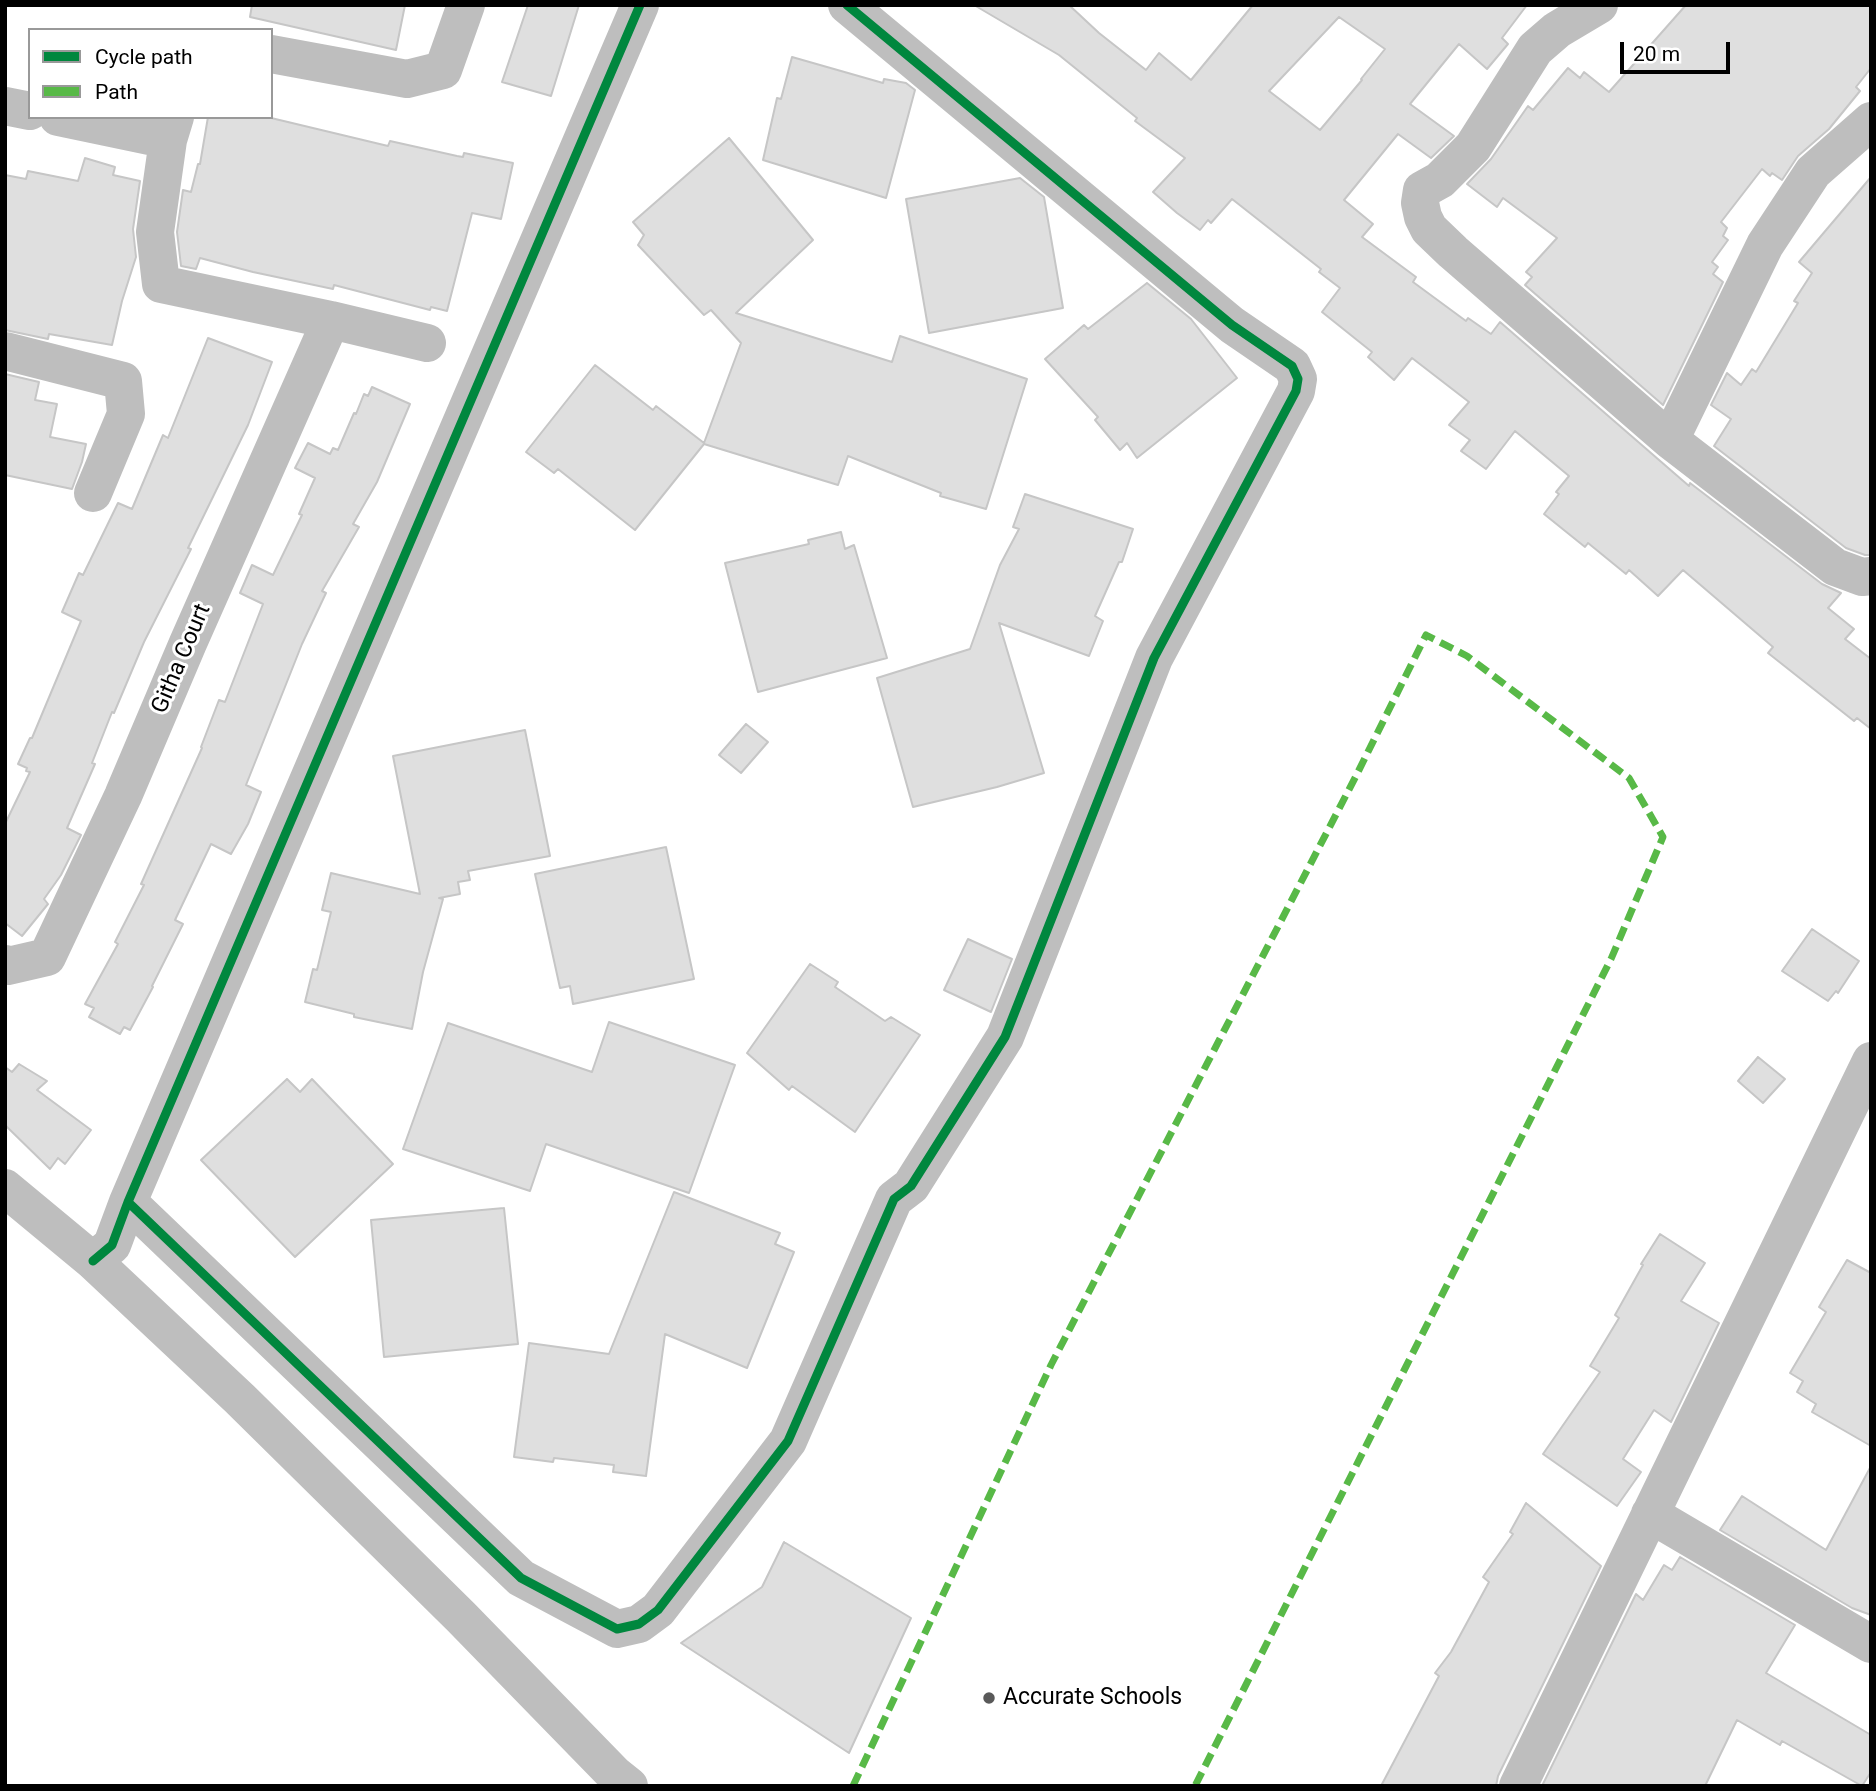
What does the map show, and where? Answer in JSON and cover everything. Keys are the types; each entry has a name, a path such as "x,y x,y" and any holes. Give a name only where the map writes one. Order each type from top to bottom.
{"street":[{"path":"273,54 407,79 443,70 466,5"},
{"path":"93,1261 112,1245 128,1202 640,5"},
{"path":"128,1202 521,1578 617,1629 639,1624 658,1609 788,1441 894,1199 911,1186 1005,1037 1154,658 1296,391 1298,379 1292,366 1232,326 847,5"},
{"path":"1599,5 1557,30 1535,49 1473,147 1440,180 1422,190 1420,203 1423,217 1429,229 1453,252 1670,440 1835,567 1862,577 1871,576"},
{"path":"5,106 28,111"},
{"path":"77,119 172,129 155,232 161,284 427,342"},
{"path":"1670,440 1765,245 1814,172 1871,121"},
{"name":"Githa Court","path":"5,964 8,966 47,957 123,796 331,320"},
{"path":"5,351 123,381 126,414 93,493"},
{"path":"1518,1786 1871,1061"},
{"path":"5,1188 93,1261 240,1399 629,1786"},
{"path":"1650,1514 1871,1644"}],"building":[{"path":"252,5 405,5 396,50 250,17"},
{"path":"528,5 579,5 551,96 502,82"},
{"path":"974,5 1069,5 1146,70 1159,53 1191,80 1253,5 1527,5 1502,38 1508,44 1487,69 1459,44 1410,104 1454,136 1431,158 1398,134 1344,200 1373,224 1362,237 1416,277 1413,282 1466,321 1468,318 1491,334 1500,322 1689,486 1690,483 1822,584 1841,593 1828,608 1854,629 1845,639 1871,659 1871,729 1857,718 1854,721 1768,653 1773,647 1683,570 1658,596 1629,570 1626,574 1588,543 1585,547 1544,514 1569,476 1515,431 1486,469 1461,451 1470,440 1449,425 1469,402 1412,358 1394,380 1368,357 1372,352 1322,312 1340,288 1319,272 1321,269 1232,199 1211,223 1208,220 1200,230 1177,213 1153,192 1185,158 1135,121 1137,118 1059,55","holes":["1339,17 1385,49 1320,130 1269,91"]},
{"path":"1686,5 1871,5 1871,68 1856,87 1860,91 1829,129 1798,156 1782,180 1772,173 1770,176 1762,169 1721,222 1727,228 1723,236 1728,240 1712,262 1718,267 1713,274 1723,282 1663,405 1525,285 1532,277 1526,272 1557,238 1503,198 1497,207 1467,184 1491,159 1528,106 1533,110 1568,68 1580,78 1584,72 1609,92"},
{"path":"792,57 883,83 884,79 906,83 915,90 886,198 763,160 777,98 781,99"},
{"path":"273,118 388,146 390,141 457,156 463,157 464,153 513,163 501,219 472,213 447,311 431,307 430,310 334,285 333,289 200,258 196,269 181,266 177,232 183,190 191,192 200,164 208,119"},
{"path":"729,138 813,240 736,313 892,362 900,336 1027,379 986,509 940,496 941,493 848,456 838,485 704,444 635,530 558,469 554,473 526,452 595,365 653,410 656,406 704,443 741,343 711,310 704,315 638,245 644,235 633,222"},
{"path":"85,158 115,167 113,175 140,181 133,229 136,257 112,345 49,334 48,339 5,330 5,175 26,179 28,171 78,181"},
{"path":"1871,177 1871,555 1865,555 1846,548 1714,446 1731,419 1711,405 1727,373 1741,385 1752,369 1756,372 1798,303 1794,301 1812,273 1799,262"},
{"path":"1020,178 1044,197 1063,308 929,333 906,199"},
{"path":"1147,283 1191,319 1237,378 1137,458 1127,443 1120,450 1095,420 1098,417 1045,359 1084,325 1088,329"},
{"path":"208,338 272,362 248,425 188,548 191,549 144,642 114,713 112,712 92,763 95,764 67,828 81,835 61,875 44,899 48,904 22,936 5,923 5,824 30,772 18,764 32,738 81,621 62,612 79,573 83,575 118,503 132,509 163,435 168,438"},
{"path":"5,374 39,382 35,400 57,404 50,437 86,444 72,489 5,475"},
{"path":"372,387 410,404 377,482 353,524 359,527 322,591 326,593 302,644 246,785 261,792 248,824 231,854 211,844 175,920 183,924 153,987 130,1030 124,1027 120,1034 89,1017 94,1008 85,1004 118,944 115,942 144,885 141,884 202,748 219,700 225,702 263,604 240,593 252,565 273,575 302,515 299,514 315,478 295,468 308,443 330,454 333,448 338,450 364,394 368,396"},
{"path":"1025,494 1133,529 1122,562 1119,562 1095,616 1103,621 1089,656 999,623 1044,773 913,807 877,678 970,649 1000,565 1019,529 1013,527"},
{"path":"841,532 845,549 854,545 887,658 758,692 725,563 809,544 808,540"},
{"path":"746,724 768,742 741,773 719,755"},
{"path":"525,730 550,856 468,871 470,880 458,882 460,894 439,898 443,899 423,972 412,1029 354,1017 354,1014 305,1002 313,969 317,970 331,912 322,910 331,873 420,894 393,756"},
{"path":"666,847 694,979 573,1004 570,986 560,988 535,874"},
{"path":"1812,929 1859,961 1838,993 1836,991 1828,1001 1782,971"},
{"path":"968,939 1012,959 991,1012 944,990"},
{"path":"810,964 838,982 835,987 885,1021 891,1017 920,1035 855,1132 792,1086 789,1090 747,1053"},
{"path":"609,1022 735,1065 689,1193 546,1144 530,1191 403,1149 448,1023 592,1072"},
{"path":"1758,1057 1785,1079 1763,1103 1738,1081"},
{"path":"19,1064 47,1081 37,1090 91,1130 65,1164 58,1158 50,1169 5,1125 5,1067 12,1072"},
{"path":"287,1079 300,1092 312,1079 393,1164 295,1257 201,1160"},
{"path":"674,1192 780,1233 775,1244 794,1252 747,1368 665,1334 646,1476 613,1472 614,1465 554,1458 553,1462 514,1457 529,1343 609,1354"},
{"path":"504,1208 518,1344 384,1357 371,1220"},
{"path":"1660,1234 1705,1263 1681,1301 1719,1323 1671,1422 1654,1410 1623,1459 1641,1472 1617,1506 1543,1454 1600,1372 1590,1366 1619,1318 1615,1315"},
{"path":"1847,1260 1871,1273 1871,1446 1812,1412 1816,1404 1797,1392 1803,1381 1790,1373 1826,1312 1819,1307"},
{"path":"1871,1466 1871,1615 1852,1608 1720,1530 1742,1496 1826,1550"},
{"path":"1526,1503 1601,1566 1498,1776 1496,1786 1381,1786 1439,1676 1435,1673 1451,1652 1489,1582 1483,1577 1513,1534 1510,1532"},
{"path":"784,1542 911,1618 849,1753 681,1643 762,1587"},
{"path":"1680,1557 1795,1625 1766,1673 1871,1735 1871,1772 1862,1786 1782,1741 1780,1745 1737,1720 1705,1786 1542,1786 1636,1594 1643,1600 1664,1565 1672,1570"}],"marked path":[{"path":"853,1786 1051,1365 1357,774 1426,635 1467,656 1629,778 1663,837 1611,959 1195,1786"}],"cycle path":[{"path":"93,1261 112,1245 128,1202 640,5"},
{"path":"128,1202 521,1578 617,1629 639,1624 658,1610 788,1441 894,1199 911,1186 1005,1037 1154,658 1296,391 1298,379 1292,366 1232,325 847,5"}],"place":[{"name":"Accurate Schools","path":"989,1698"}]}
